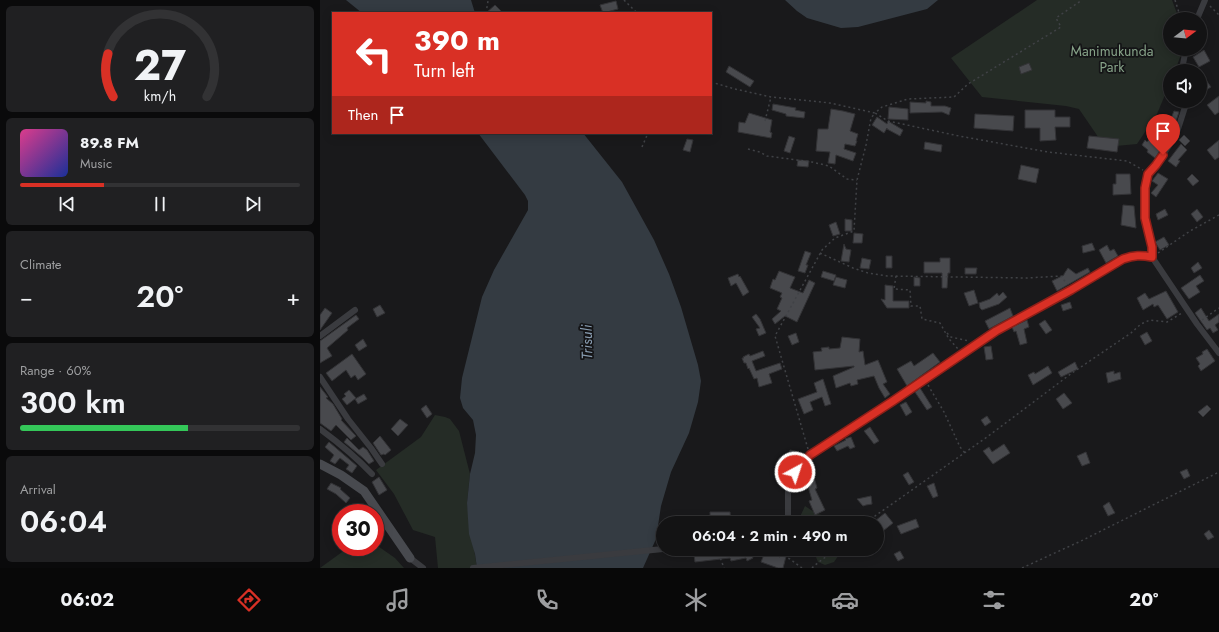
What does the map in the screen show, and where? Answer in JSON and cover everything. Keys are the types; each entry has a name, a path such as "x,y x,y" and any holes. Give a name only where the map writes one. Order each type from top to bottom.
{"street":[{"path":"1200,12 1205,0"},
{"path":"1185,108 1176,135 1156,165 1148,174 1145,188 1145,218 1152,247 1152,257 1187,310 1219,352"},
{"path":"788,516 788,480 810,455 925,380 996,331 1071,290 1123,259 1140,255 1152,257"},
{"path":"320,336 355,310"},
{"path":"320,377 348,419 382,464"},
{"path":"320,429 347,449 372,474"},
{"path":"320,464 341,475 364,491 410,558 423,568"},
{"path":"473,568 656,550"}],"path":[{"path":"486,12 487,0"},
{"path":"624,0 636,12"},
{"path":"810,455 775,336 820,253 835,238 854,231 857,180 871,118 882,106 908,99 954,97 968,84 1061,27 1056,18 1082,0"},
{"path":"1175,0 1179,12"},
{"path":"1205,0 1219,15"},
{"path":"712,82 771,97 830,103 875,113 888,121 959,136 1048,152 1127,161 1148,174"},
{"path":"765,121 771,97"},
{"path":"642,147 648,134"},
{"path":"748,149 760,152 767,156 812,162 829,166 846,179 857,180"},
{"path":"1152,257 1190,231 1219,216"},
{"path":"820,253 868,273 896,276 1027,278 1061,276 1071,290"},
{"path":"896,276 894,289 910,290 911,306 920,306 922,319 940,324 961,355"},
{"path":"1197,324 1219,308"},
{"path":"874,516 1131,333 1141,324 1150,320 1167,322 1187,310"},
{"path":"945,332 952,336 977,344"},
{"path":"925,380 944,412 964,453"},
{"path":"1022,568 1081,541 1219,472"},
{"path":"720,556 724,568"},
{"path":"782,556 790,559 802,568"},
{"path":"812,568 827,556"}],"green space":[{"name":"Manimukunda Park","path":"1037,0 1172,0 1176,12 1163,12 1163,56 1180,56 1178,64 1163,64 1163,100 1157,114 1137,144 1105,147 1079,109 1066,106 982,97 951,58"},
{"path":"435,415 450,419 459,431 470,474 467,503 477,568 438,568 435,537 413,530 394,494 376,470 421,437"},
{"path":"805,506 817,514 827,516 800,516"},
{"path":"384,550 395,558 404,568 320,568 337,556 384,556"},
{"path":"815,556 838,556 834,562 825,565 818,562"}],"water":[{"path":"346,0 471,0 475,12 361,12"},
{"path":"785,0 938,0 927,9 858,27 841,28 807,18"},
{"name":"Trisuli","path":"479,134 584,134 622,182 654,240 669,274 681,307 698,365 701,381 698,402 689,433 671,472 659,516 656,516 656,539 643,568 477,568 475,554 469,534 467,503 470,474 475,453 476,435 473,420 463,408 460,398 462,378 482,297 494,270 528,210 528,201"}],"building":[{"path":"616,1 618,9 603,12 600,5"},
{"path":"495,5 502,12 487,12"},
{"path":"1207,56 1210,61 1204,64 1197,64 1193,57"},
{"path":"1029,63 1032,70 1021,74 1019,67"},
{"path":"729,66 754,81 750,87 726,72"},
{"path":"1207,81 1211,87 1207,90"},
{"path":"1219,96 1219,112 1215,115 1207,105"},
{"path":"926,101 931,102 931,106 945,106 951,108 949,115 942,112 910,113 910,102 926,103"},
{"path":"773,104 796,108 795,110 805,112 804,118 786,116 786,114 772,110"},
{"path":"889,107 908,109 908,120 888,119"},
{"path":"831,109 855,114 850,131 858,134 857,141 855,146 845,144 844,149 856,153 853,161 836,155 835,164 828,163 830,152 816,151 818,129 828,129"},
{"path":"1025,110 1055,110 1055,117 1070,117 1070,127 1055,127 1056,140 1040,141 1040,128 1025,128"},
{"path":"1174,111 1179,112 1172,133 1155,158 1147,152 1148,150 1142,145 1145,140 1147,142 1155,133 1161,137 1166,125 1168,126"},
{"path":"749,113 772,120 770,132 772,133 771,138 738,132 739,122 745,123"},
{"path":"975,114 1014,116 1013,131 974,128"},
{"path":"877,117 887,124 888,121 903,130 900,136 887,128 884,133 872,125"},
{"path":"1184,135 1190,141 1185,146 1179,140"},
{"path":"789,136 795,138 790,153 784,151"},
{"path":"1089,136 1119,139 1117,152 1087,148"},
{"path":"687,139 693,140 690,152 683,150"},
{"path":"1219,140 1219,157 1215,160 1207,150"},
{"path":"925,142 942,145 941,152 924,149"},
{"path":"1181,144 1187,150 1178,160 1180,161 1176,167 1168,161"},
{"path":"798,160 809,161 808,167 797,166"},
{"path":"1021,165 1039,169 1036,183 1018,179"},
{"path":"1158,173 1168,179 1156,197 1151,193 1158,185 1152,181"},
{"path":"1116,174 1130,174 1131,194 1113,195 1113,184 1116,184"},
{"path":"1192,174 1199,181 1193,186 1187,179"},
{"path":"1123,205 1134,206 1136,228 1121,225"},
{"path":"1165,209 1168,215 1158,220 1156,214"},
{"path":"1197,209 1203,217 1197,222 1191,214"},
{"path":"845,219 852,220 852,231 845,231"},
{"path":"836,222 840,234 833,236 829,225"},
{"path":"854,233 863,234 862,243 853,243"},
{"path":"1164,237 1169,245 1160,250 1155,242"},
{"path":"1092,243 1095,250 1083,253 1082,246"},
{"path":"844,244 846,249 851,250 849,262 841,261"},
{"path":"1107,245 1110,251 1114,249 1118,256 1106,263 1099,250"},
{"path":"805,251 811,253 806,265 808,265 805,273 798,271"},
{"path":"886,256 892,256 892,268 886,268"},
{"path":"862,258 871,260 869,269 860,268"},
{"path":"940,258 950,258 950,273 948,273 947,288 942,288 942,273 924,273 924,262 940,262"},
{"path":"1198,262 1202,268 1194,273 1191,268"},
{"path":"965,268 977,268 976,274 965,274"},
{"path":"1068,268 1076,274 1088,268 1090,272 1057,291 1052,281 1064,275"},
{"path":"779,271 795,277 790,288 803,293 809,280 815,283 797,322 785,316 775,324 772,319 781,311 777,309 782,298 780,297 782,293 770,288 773,279 775,280"},
{"path":"823,271 836,275 834,281 821,277"},
{"path":"738,274 749,292 743,296 736,283 731,286 728,278"},
{"path":"1200,275 1204,281 1196,286 1200,292 1189,299 1181,288"},
{"path":"836,277 847,280 845,288 833,285"},
{"path":"914,277 920,278 920,286 914,286"},
{"path":"885,285 893,286 893,301 909,301 909,308 887,308 881,299 885,300"},
{"path":"974,290 978,303 969,306 964,293"},
{"path":"1166,291 1178,312 1167,319 1158,305 1154,307 1153,304 1143,310 1137,298 1145,293 1149,299"},
{"path":"1003,292 1007,297 999,304 982,310 980,308 979,303 990,299 997,293 999,296"},
{"path":"1070,302 1072,308 1063,311 1061,305"},
{"path":"380,305 385,313 377,317 373,309"},
{"path":"325,308 332,313 320,330 320,315"},
{"path":"1010,308 1013,316 989,329 985,321"},
{"path":"1201,308 1209,321 1219,314 1219,322 1215,325 1218,330 1213,333 1210,328 1207,330 1195,313"},
{"path":"756,314 760,319 766,333 759,336 756,329 760,328 752,317"},
{"path":"356,315 359,319 347,328 348,330 327,348 332,356 320,363 320,341"},
{"path":"1027,320 1029,327 1024,329 1027,343 1020,345 1016,331 1014,332 1012,327"},
{"path":"1045,320 1052,330 1046,334 1039,324"},
{"path":"1147,332 1152,341 1145,345 1140,336"},
{"path":"796,333 799,342 792,345 788,336"},
{"path":"842,337 860,339 859,352 863,351 865,365 878,360 887,382 883,384 890,394 885,398 874,376 857,380 858,384 851,386 850,383 836,388 833,376 854,366 815,370 813,352 822,351 821,348 840,348"},
{"path":"363,339 367,346 359,351 355,345"},
{"path":"991,346 993,359 986,360 984,347"},
{"path":"1207,349 1215,361 1201,371 1198,366 1200,364 1196,358 1203,354 1202,352"},
{"path":"763,351 765,356 752,361 756,371 780,363 782,369 769,374 772,383 759,387 757,378 754,379 742,358 749,354 750,356"},
{"path":"933,353 940,362 907,386 897,369 911,361 914,366"},
{"path":"352,354 366,374 358,380 355,375 351,378 346,370 332,381 326,373"},
{"path":"1075,362 1078,369 1061,377 1058,372"},
{"path":"1048,366 1052,373 1033,385 1028,375 1034,372 1035,374"},
{"path":"1114,371 1114,374 1120,372 1121,379 1108,383 1106,373"},
{"path":"823,379 831,404 825,406 822,397 810,402 813,410 804,414 798,399 817,392 814,383"},
{"path":"320,387 328,397 326,398 333,404 342,419 341,420 356,436 351,440 336,425 331,431 320,423"},
{"path":"920,388 932,407 927,410 915,392"},
{"path":"349,390 356,398 347,405 342,399 346,396 344,394"},
{"path":"1064,393 1072,403 1063,409 1056,399"},
{"path":"364,394 367,399 358,404 355,399"},
{"path":"906,402 912,412 906,416 900,405"},
{"path":"426,405 432,414 427,418 421,409"},
{"path":"1207,405 1211,409 1203,417 1198,412"},
{"path":"987,416 991,422 985,426 981,420"},
{"path":"400,419 408,425 398,436 391,429"},
{"path":"870,427 879,441 874,444 864,431"},
{"path":"380,436 391,450 385,455 381,455 373,443"},
{"path":"851,437 855,447 850,449 848,446 837,451 834,446"},
{"path":"347,438 359,450 363,447 367,450 374,461 369,464 344,442"},
{"path":"329,442 357,466 352,473 346,469 349,465 340,458 335,464 330,461 334,455 325,447"},
{"path":"1004,444 1010,453 993,464 983,451 989,447 992,452"},
{"path":"790,450 799,452 797,461 788,458"},
{"path":"1086,452 1090,463 1082,466 1077,456"},
{"path":"1187,469 1190,476 1184,479 1180,472"},
{"path":"908,472 914,482 909,485 903,475"},
{"path":"379,477 387,490 379,495 372,482"},
{"path":"814,477 817,488 815,489 825,510 815,515 809,501 812,500 806,480"},
{"path":"331,483 341,488 340,489 350,498 346,503 336,494 327,489"},
{"path":"934,483 938,496 933,498 927,486"},
{"path":"871,496 872,504 863,506 857,499"},
{"path":"1109,502 1115,513 1108,516 1103,506"},
{"path":"710,512 730,512 730,516 710,516"},
{"path":"885,513 893,523 884,530 884,516 881,516"},
{"path":"916,519 919,527 901,534 897,526"},
{"path":"1209,530 1214,537 1208,540 1204,534"},
{"path":"900,551 904,558 898,561 894,554"},
{"path":"694,556 752,556 753,558 747,561 746,558 731,561 730,558 695,562"},
{"path":"763,556 786,556 783,568 778,568 761,562"}],"route":[{"path":"795,472 810,455 996,331 1071,290 1123,259 1140,255 1152,257 1152,247 1145,218 1145,188 1148,174 1163,155"}]}
